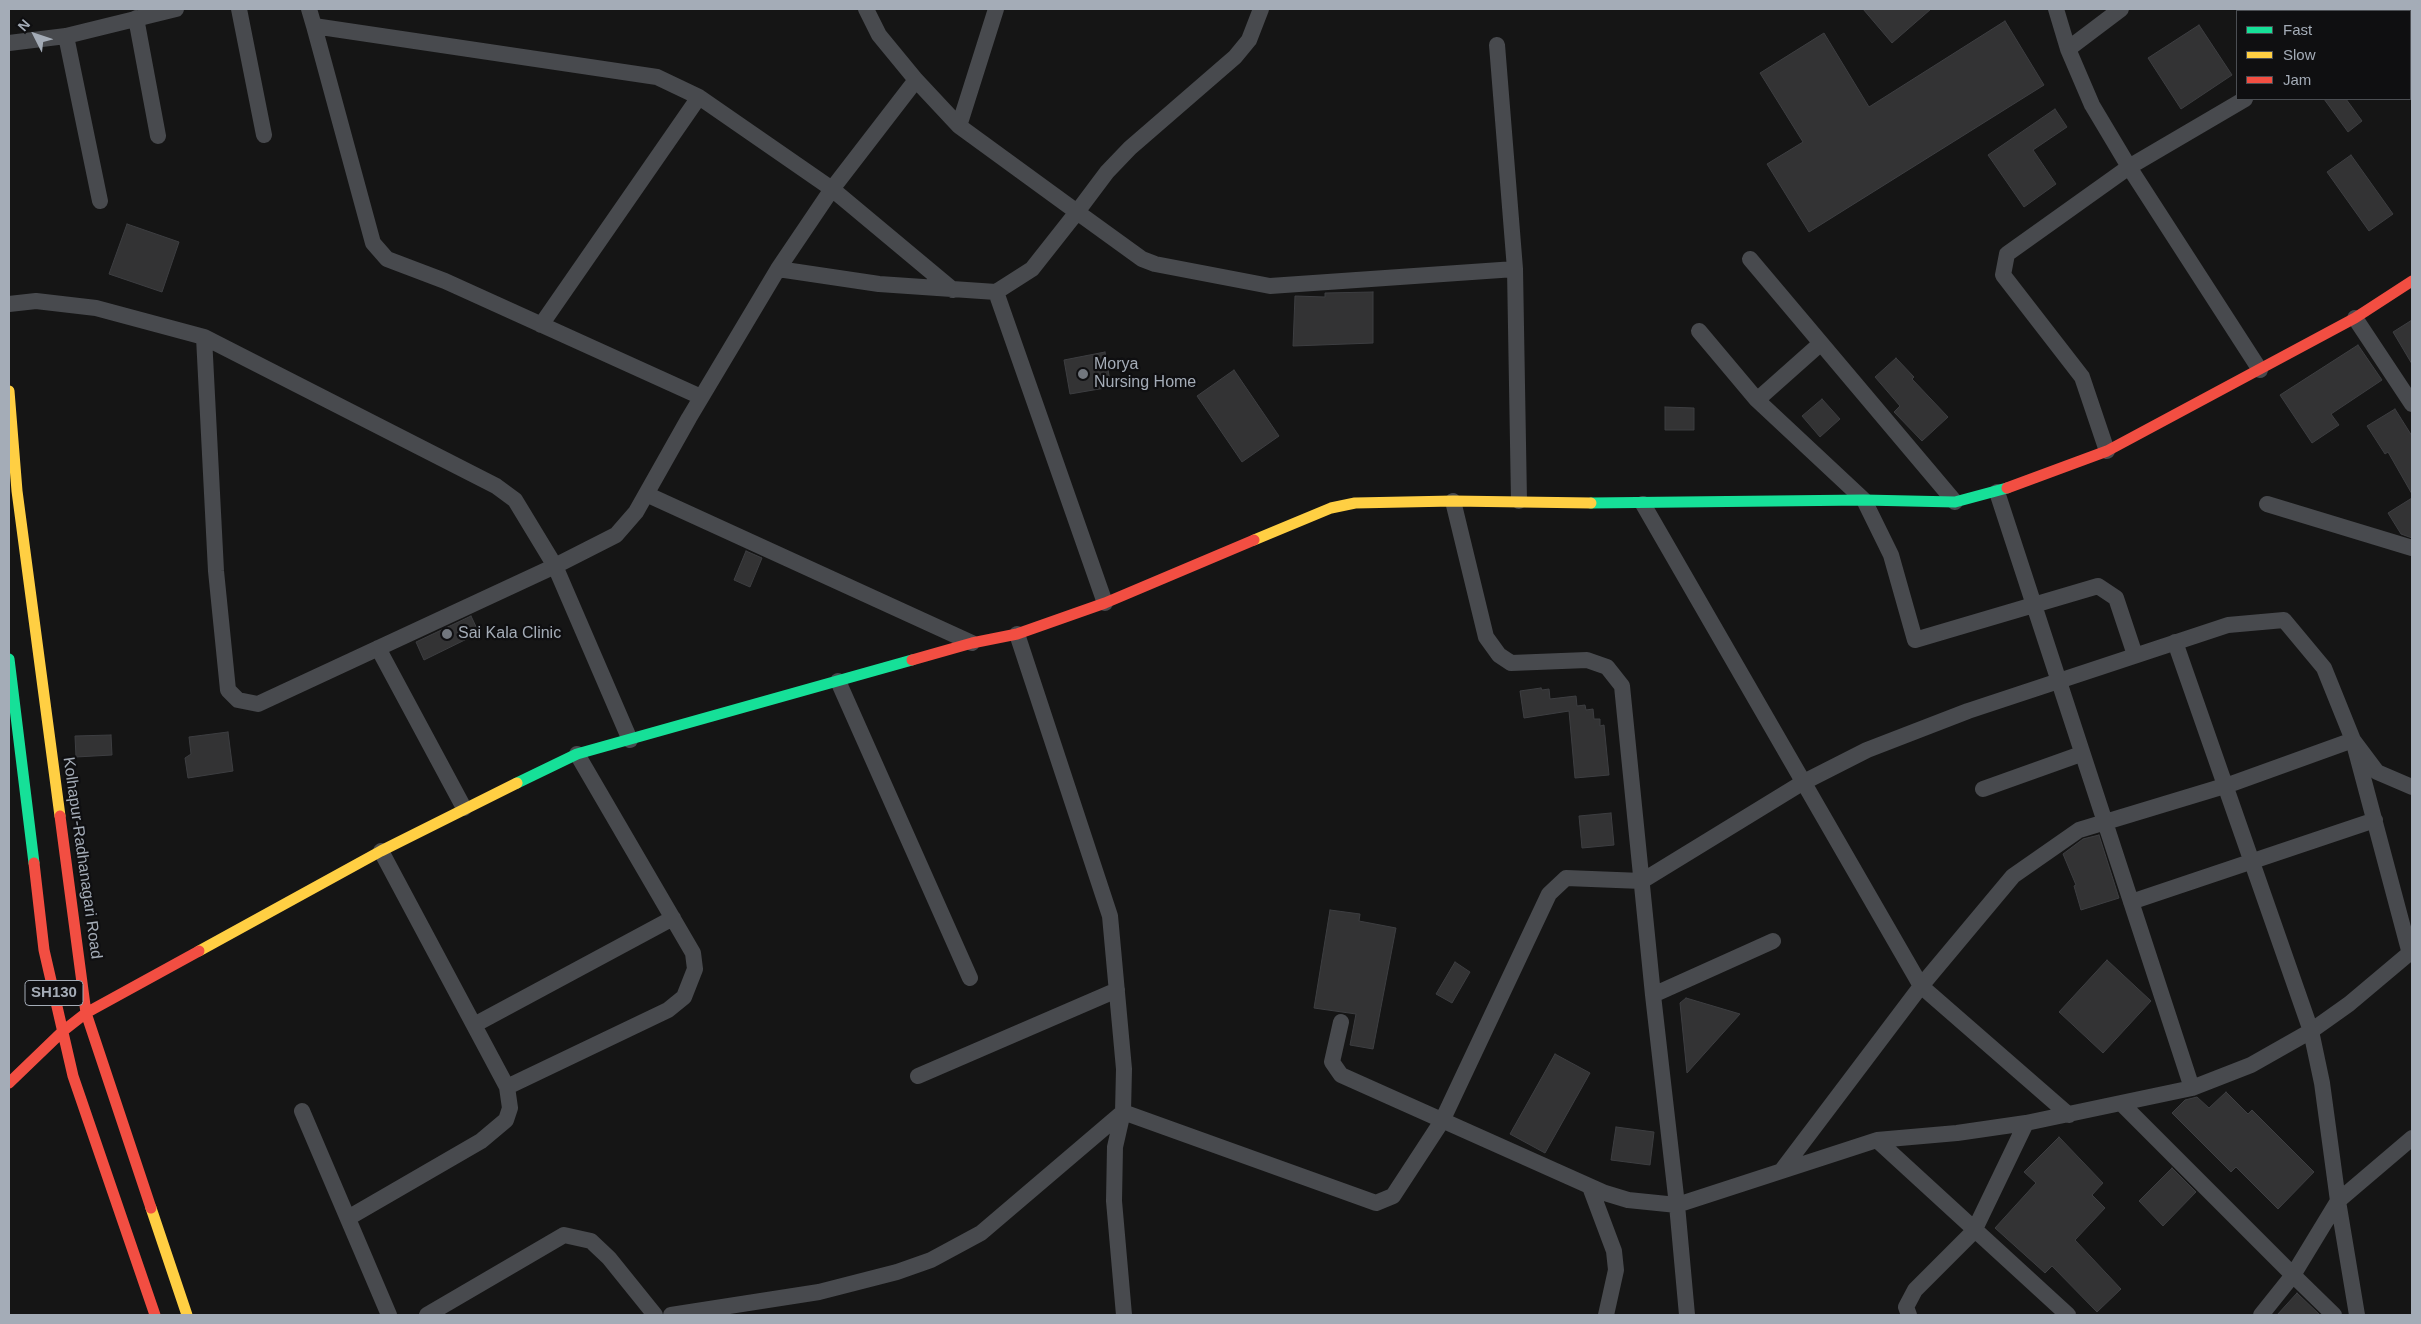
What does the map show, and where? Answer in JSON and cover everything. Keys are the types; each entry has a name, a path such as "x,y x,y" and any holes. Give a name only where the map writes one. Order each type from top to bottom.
{"main road":[{"path":"9,1084 63,1031 86,1013 381,851 464,808 577,754 972,643 1017,634 1105,603 1331,508 1355,503 1519,501 1643,504 1864,500 1955,502 1997,492 2107,451 2355,318 2412,281"},
{"name":"Kolhapur-Radhanagari Road","path":"9,392 17,491 86,1013 187,1315"},
{"name":"SH130","path":"9,659 44,950 73,1076 155,1315"}],"street":[{"path":"9,43 66,36 176,9"},
{"path":"240,9 264,135"},
{"path":"309,9 373,243 387,258 445,281 701,397"},
{"path":"866,9 879,34 916,80 959,126 1142,259 1270,286 1515,269"},
{"path":"959,126 996,9"},
{"path":"778,270 879,284 996,292 1032,269 1107,172 1130,148 1235,57 1249,40 1261,9"},
{"path":"2056,9 2068,48 2092,105 2130,168 2260,370"},
{"path":"2068,48 2121,9"},
{"path":"136,18 158,136"},
{"path":"314,26 657,77 699,97 832,189 953,290"},
{"path":"66,36 100,201"},
{"path":"1497,45 1515,269 1519,501"},
{"path":"204,337 216,570 228,690 238,700 258,704 554,566 616,535 636,512 701,397 778,270 832,189 916,80"},
{"path":"542,325 699,97"},
{"path":"2107,451 2082,376 2003,275 2007,254 2130,168 2243,100"},
{"path":"1750,259 1955,502"},
{"path":"996,292 1105,603"},
{"path":"9,304 36,302 96,308 204,337 496,486 515,500 554,566 630,740"},
{"path":"2355,318 2412,404"},
{"path":"1699,331 1757,400 1864,500 1890,555 1915,640 2098,586 2116,598 2135,655"},
{"path":"1757,400 1820,344"},
{"path":"9,507 17,491"},
{"path":"1997,492 2032,606 2192,1088"},
{"path":"646,494 972,643"},
{"path":"1453,501 1486,638 1499,655 1511,663 1587,660 1607,667 1622,686 1653,995 1677,1205 1686,1315"},
{"path":"1643,504 1802,783 1921,986 2069,1115"},
{"path":"2267,504 2412,548"},
{"path":"1123,1112 1376,1203 1393,1196 1442,1121 1549,894 1566,878 1642,881 1802,783 1867,750 1968,711 2228,624 2284,620 2324,668 2353,740 2411,952 2350,1004 2311,1031 2251,1065 2192,1088 2026,1124 1957,1133 1876,1140 1677,1205 1628,1200 1590,1187 1442,1121 1342,1076 1332,1062 1340,1022"},
{"path":"1017,634 1110,916 1124,1069 1123,1112 1116,1147 1114,1201 1124,1315"},
{"path":"2175,642 2311,1031 2322,1083 2338,1201 2357,1315"},
{"path":"378,648 464,808"},
{"path":"838,681 970,978"},
{"path":"1782,1170 1921,986 2013,876 2079,830 2225,786 2353,740"},
{"path":"2353,740 2378,772 2412,787"},
{"path":"507,1087 668,1010 695,989 693,953 577,754"},
{"path":"1983,789 2082,754"},
{"path":"2131,902 2374,820"},
{"path":"348,1218 481,1141 506,1120 510,1108 507,1087 381,851"},
{"path":"474,1025 673,918"},
{"path":"1653,995 1773,941"},
{"path":"918,1076 1117,990"},
{"path":"2122,1104 2334,1315"},
{"path":"302,1110 389,1315"},
{"path":"671,1315 819,1292 897,1272 930,1260 981,1233 1123,1112"},
{"path":"1909,1315 1906,1307 1915,1290 1974,1231 2026,1124"},
{"path":"2261,1315 2293,1275 2338,1201 2412,1138"},
{"path":"1876,1140 2068,1315"},
{"path":"1590,1187 1614,1251 1616,1270 1606,1315"},
{"path":"427,1315 564,1235 591,1241 609,1258 655,1315"}],"building":[{"path":"1863,9 1931,9 1892,43"},
{"path":"2005,21 2044,85 1809,232 1767,164 1803,142 1760,73 1824,33 1869,107"},
{"path":"2199,25 2232,75 2181,109 2148,58"},
{"path":"2325,100 2347,100 2362,121 2348,132"},
{"path":"2055,109 2067,127 2033,150 2056,184 2024,207 1988,155"},
{"path":"2351,155 2393,214 2369,231 2327,172"},
{"path":"127,224 179,242 162,292 109,274"},
{"path":"1373,292 1373,343 1293,346 1295,296 1325,297 1325,293"},
{"path":"2412,320 2412,364 2393,332"},
{"path":"2358,345 2382,380 2331,414 2339,425 2312,443 2280,395"},
{"path":"1105,352 1111,387 1070,394 1064,360"},
{"path":"1896,358 1914,377 1912,379 1948,417 1922,441 1894,412 1900,406 1875,377"},
{"path":"1234,370 1279,436 1242,462 1197,396"},
{"path":"1822,399 1840,419 1820,437 1802,416"},
{"path":"1665,407 1694,408 1694,430 1665,430"},
{"path":"2395,409 2412,436 2412,494 2388,452 2385,454 2367,426"},
{"path":"2412,498 2412,538 2401,534 2388,513"},
{"path":"746,551 762,558 750,587 734,580"},
{"path":"471,616 479,633 424,660 416,642"},
{"path":"1541,688 1542,690 1549,689 1550,699 1576,696 1577,706 1585,705 1586,710 1593,709 1594,719 1600,719 1600,726 1604,725 1609,775 1575,778 1569,711 1524,718 1520,691"},
{"path":"228,732 233,771 188,778 185,758 191,754 189,737"},
{"path":"111,735 112,755 76,757 75,736"},
{"path":"1611,813 1614,845 1582,848 1579,816"},
{"path":"2099,835 2119,898 2081,910 2074,886 2076,885 2063,854 2083,839"},
{"path":"1330,910 1360,914 1359,921 1396,928 1373,1049 1350,1045 1356,1014 1314,1008"},
{"path":"2107,960 2151,1001 2103,1053 2059,1012"},
{"path":"1455,962 1470,972 1452,1003 1436,994"},
{"path":"1686,998 1740,1014 1687,1073 1680,1003"},
{"path":"1555,1054 1590,1073 1545,1153 1510,1134"},
{"path":"2226,1092 2248,1114 2252,1110 2314,1172 2278,1209 2236,1167 2231,1172 2172,1113 2185,1100 2197,1097 2209,1108"},
{"path":"1616,1127 1654,1132 1650,1165 1611,1160"},
{"path":"2059,1137 2103,1183 2092,1195 2105,1208 2075,1240 2121,1289 2097,1312 2052,1266 2045,1273 1995,1228 2036,1183 2024,1172"},
{"path":"2172,1168 2196,1192 2163,1226 2139,1201"},
{"path":"2297,1293 2320,1315 2277,1315"}],"traffic: fast":[{"path":"1591,503 1864,500 1955,502 2007,488"},
{"path":"9,659 34,863"},
{"path":"517,783 577,754 912,660"}],"traffic: slow":[{"path":"9,391 17,491 60,816"},
{"path":"1254,540 1331,508 1355,503 1453,501 1591,503"},
{"path":"199,951 381,851 517,783"},
{"path":"151,1208 187,1315"}],"traffic: jam":[{"path":"2007,488 2107,451 2355,318 2412,281"},
{"path":"912,660 972,643 1017,634 1105,603 1254,540"},
{"path":"60,816 86,1013 151,1208"},
{"path":"34,863 44,950 73,1076 155,1315"},
{"path":"9,1083 63,1031 86,1013 199,951"}],"place":[{"name":"Morya Nursing Home","path":"1083,374"},
{"name":"Sai Kala Clinic","path":"447,634"}]}
